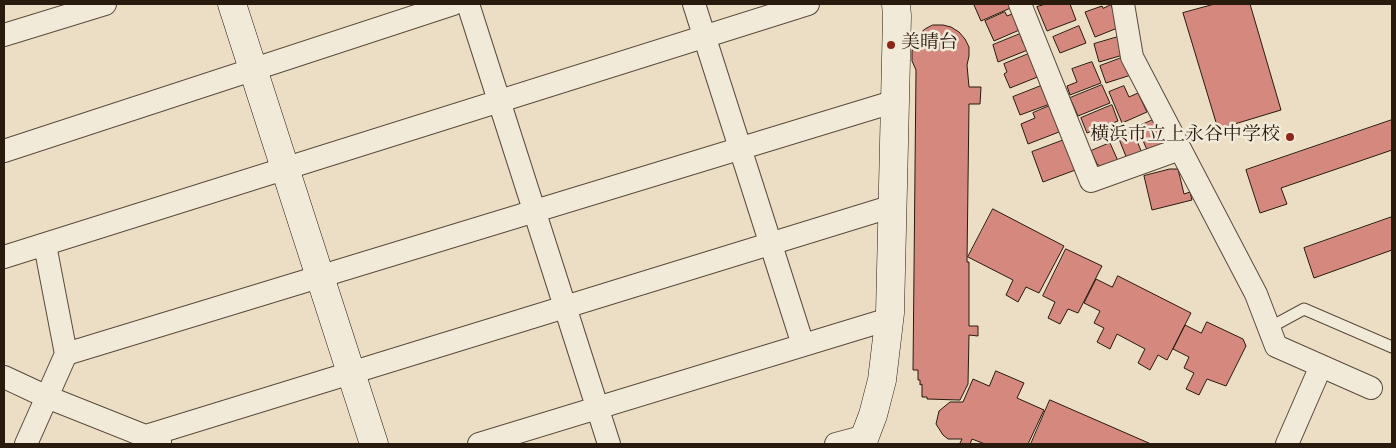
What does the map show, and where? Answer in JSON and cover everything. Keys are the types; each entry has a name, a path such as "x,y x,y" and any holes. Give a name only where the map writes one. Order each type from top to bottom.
{"street":[{"path":"4,35 106,4"},
{"path":"232,4 374,444"},
{"path":"4,151 454,4"},
{"path":"468,4 609,444"},
{"path":"694,4 803,345"},
{"path":"4,258 808,4"},
{"path":"836,444 864,440 882,380 889,319 896,101 896,4"},
{"path":"1020,4 1091,181 1180,149"},
{"path":"1123,4 1132,57 1256,294 1276,346 1371,388"},
{"path":"66,354 896,101"},
{"path":"4,377 47,397 156,440 351,373 893,206"},
{"path":"26,444 66,354 45,245"},
{"path":"479,444 889,319"},
{"path":"1287,444 1321,366"}],"lane":[{"path":"1269,328 1304,309 1392,347"}],"building":[{"path":"1014,4 1015,6 981,21 974,5"},
{"path":"1046,4 1070,4 1076,20 1047,31 1037,7"},
{"path":"1215,4 1250,4 1281,110 1218,129 1183,13"},
{"path":"1111,5 1120,27 1095,37 1085,12"},
{"path":"1005,12 1007,16 1017,12 1024,28 994,41 985,21"},
{"path":"933,25 951,27 965,39 969,47 967,65 969,87 981,87 980,104 969,104 967,262 969,262 969,326 978,326 978,336 969,335 968,384 960,400 927,399 927,397 922,397 922,384 920,385 920,380 918,380 918,370 913,370 916,70 912,61 912,52 913,43 918,35"},
{"path":"1079,26 1086,43 1060,53 1053,37"},
{"path":"1020,34 1023,43 1027,41 1030,49 998,62 993,45"},
{"path":"1118,37 1123,55 1099,62 1094,44"},
{"path":"1031,53 1040,76 1010,88 1004,74 1007,72 1004,64"},
{"path":"1124,57 1131,75 1106,83 1100,66"},
{"path":"1092,62 1101,83 1070,95 1067,86 1077,82 1072,69"},
{"path":"1046,84 1050,104 1020,115 1013,97"},
{"path":"1102,85 1110,103 1078,116 1070,98"},
{"path":"1124,86 1129,97 1138,93 1147,112 1122,123 1109,92"},
{"path":"1054,104 1062,124 1057,126 1059,132 1028,144 1021,124 1035,118 1033,113"},
{"path":"1112,105 1118,121 1087,133 1081,118"},
{"path":"1153,120 1164,145 1148,152 1137,127"},
{"path":"1392,120 1392,150 1281,188 1287,204 1260,213 1246,170"},
{"path":"1132,129 1142,153 1127,159 1117,134"},
{"path":"1064,140 1078,169 1043,182 1032,152"},
{"path":"1110,143 1118,161 1103,168 1097,164 1091,151"},
{"path":"1170,169 1178,169 1184,194 1190,192 1192,200 1152,210 1144,176"},
{"path":"993,209 1064,246 1039,293 1026,287 1018,302 1006,295 1013,280 968,257"},
{"path":"1392,217 1392,250 1314,278 1304,248"},
{"path":"1066,249 1102,266 1078,313 1068,309 1060,324 1048,318 1055,302 1043,296"},
{"path":"1118,276 1191,313 1167,360 1158,355 1150,370 1138,363 1145,349 1117,334 1110,349 1097,342 1104,328 1094,323 1100,311 1084,303 1096,279 1112,287"},
{"path":"1207,322 1243,339 1246,346 1226,386 1207,379 1199,395 1186,389 1194,373 1184,368 1189,357 1173,349 1185,325 1201,333"},
{"path":"996,371 1024,383 1017,398 1044,410 1028,444 985,444 972,439 970,444 962,444 960,443 962,439 948,439 936,424 939,411 950,402 963,402 973,379 989,386"},
{"path":"1050,400 1151,444 1031,444"}],"place":[{"name":"美晴台","path":"891,45"},
{"name":"横浜市立上永谷中学校","path":"1290,137"}]}
